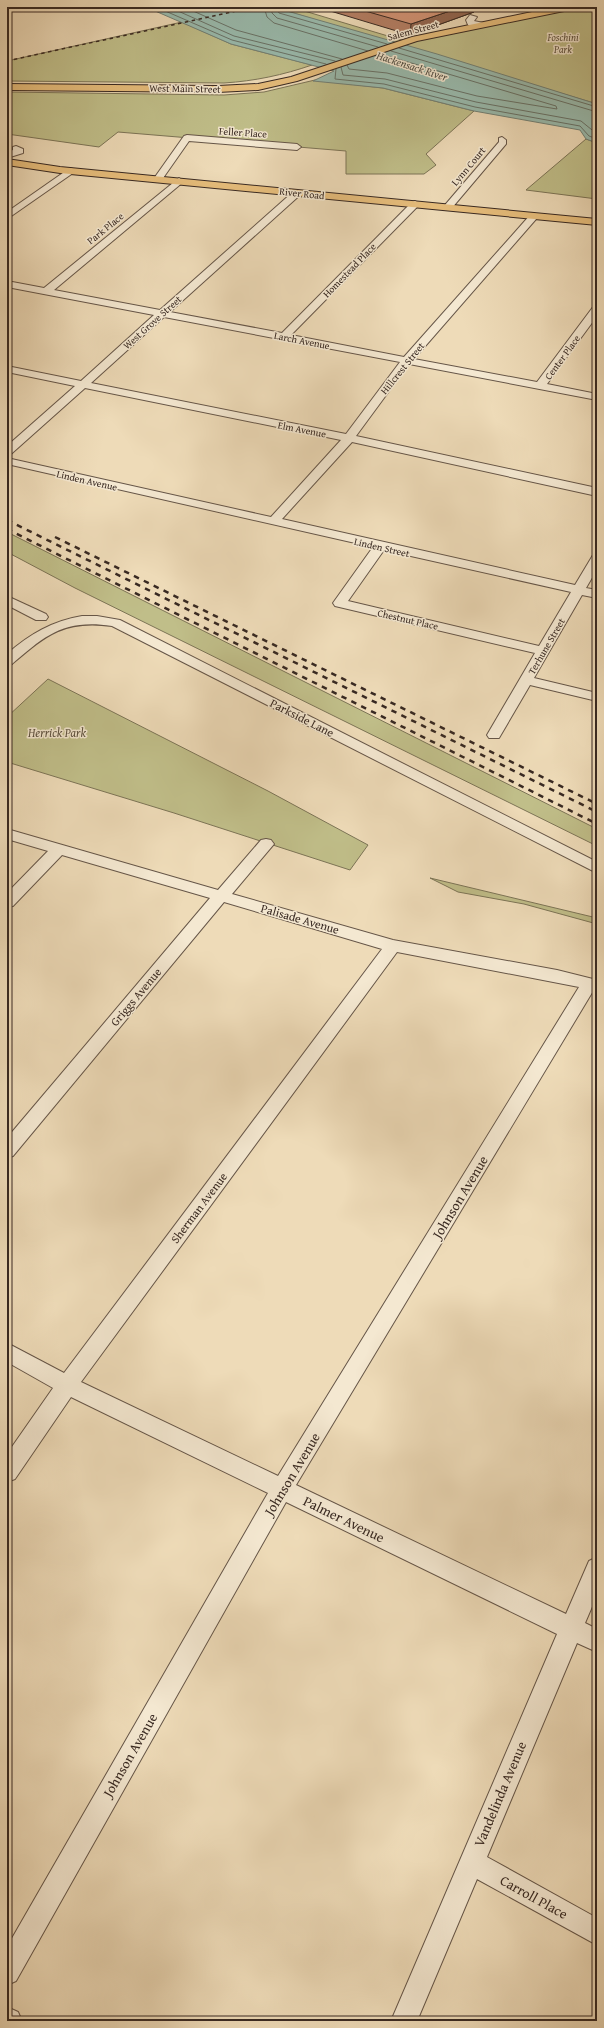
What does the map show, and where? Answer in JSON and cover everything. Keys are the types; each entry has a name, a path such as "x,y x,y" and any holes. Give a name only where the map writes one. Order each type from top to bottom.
{"main road":[{"name":"Salem Street","path":"358,58 411,40 569,7"},
{"path":"436,35 458,26 476,14"},
{"name":"West Main Street","path":"7,87 231,89 271,85 358,58"},
{"name":"River Road","path":"7,162 70,171 597,222"}],"street":[{"path":"476,14 470,20 471,23 484,24"},
{"name":"Feller Place","path":"158,179 187,138 297,146"},
{"name":"Lynn Court","path":"448,207 504,142 502,140"},
{"path":"7,155 20,151 16,150"},
{"path":"7,215 70,171"},
{"name":"Park Place","path":"45,292 179,181"},
{"name":"West Grove Street","path":"7,452 296,193"},
{"name":"Homestead Place","path":"284,337 415,204"},
{"name":"Hillcrest Street","path":"273,522 349,438 407,360 534,216"},
{"name":"Larch Avenue","path":"7,284 597,397"},
{"name":"Center Place","path":"540,386 597,309"},
{"name":"Elm Avenue","path":"7,369 349,438 597,492"},
{"name":"Linden Avenue","path":"7,462 168,499"},
{"name":"Linden Street","path":"168,499 597,594"},
{"name":"Chestnut Place","path":"380,546 340,603 544,651"},
{"name":"Terhune Street","path":"494,735 597,558"},
{"path":"7,600 41,617"},
{"name":"Parkside Lane","path":"7,661 38,635 59,625 86,620 115,623 597,868"},
{"path":"526,680 597,697"},
{"name":"Palisade Avenue","path":"7,834 393,946 518,968 593,985"},
{"name":"Griggs Avenue","path":"7,1151 266,844"},
{"path":"7,902 59,849"},
{"name":"Sherman Avenue","path":"7,1472 68,1385 393,946"},
{"name":"Johnson Avenue","path":"7,1972 282,1489 593,985"},
{"name":"Palmer Avenue","path":"7,1352 68,1385 597,1641"},
{"name":"Vandelinda Avenue","path":"404,2021 570,1628 597,1568"},
{"name":"Carroll Place","path":"471,1862 597,1932"}],"green space":[{"name":"Foschini Park","path":"273,7 291,7 408,42 569,7 597,7 597,104"},
{"path":"182,22 231,44 312,65 269,77 224,83 7,81 7,61"},
{"path":"315,80 383,88 474,111 426,154 436,165 424,174 346,174 346,151 118,132 99,147 7,134 7,92 224,95 264,92"},
{"path":"586,139 597,143 597,199 526,190"},
{"path":"7,532 597,829 597,846 75,588 7,552"},
{"name":"Herrick Park","path":"48,679 268,791 368,845 350,870 174,813 7,762 7,717"},
{"path":"430,878 597,918 597,924 524,904 458,892"}],"water":[{"name":"Hackensack River","path":"146,7 273,7 437,54 597,104 597,143 586,139 580,130 474,111 383,88 313,81 334,71 231,44"}],"building":[{"path":"351,7 462,7 411,24"}],"railway":[{"path":"7,61 255,7"},
{"path":"7,520 597,812"},
{"path":"7,529 597,824"},
{"path":"55,537 597,804"}]}
